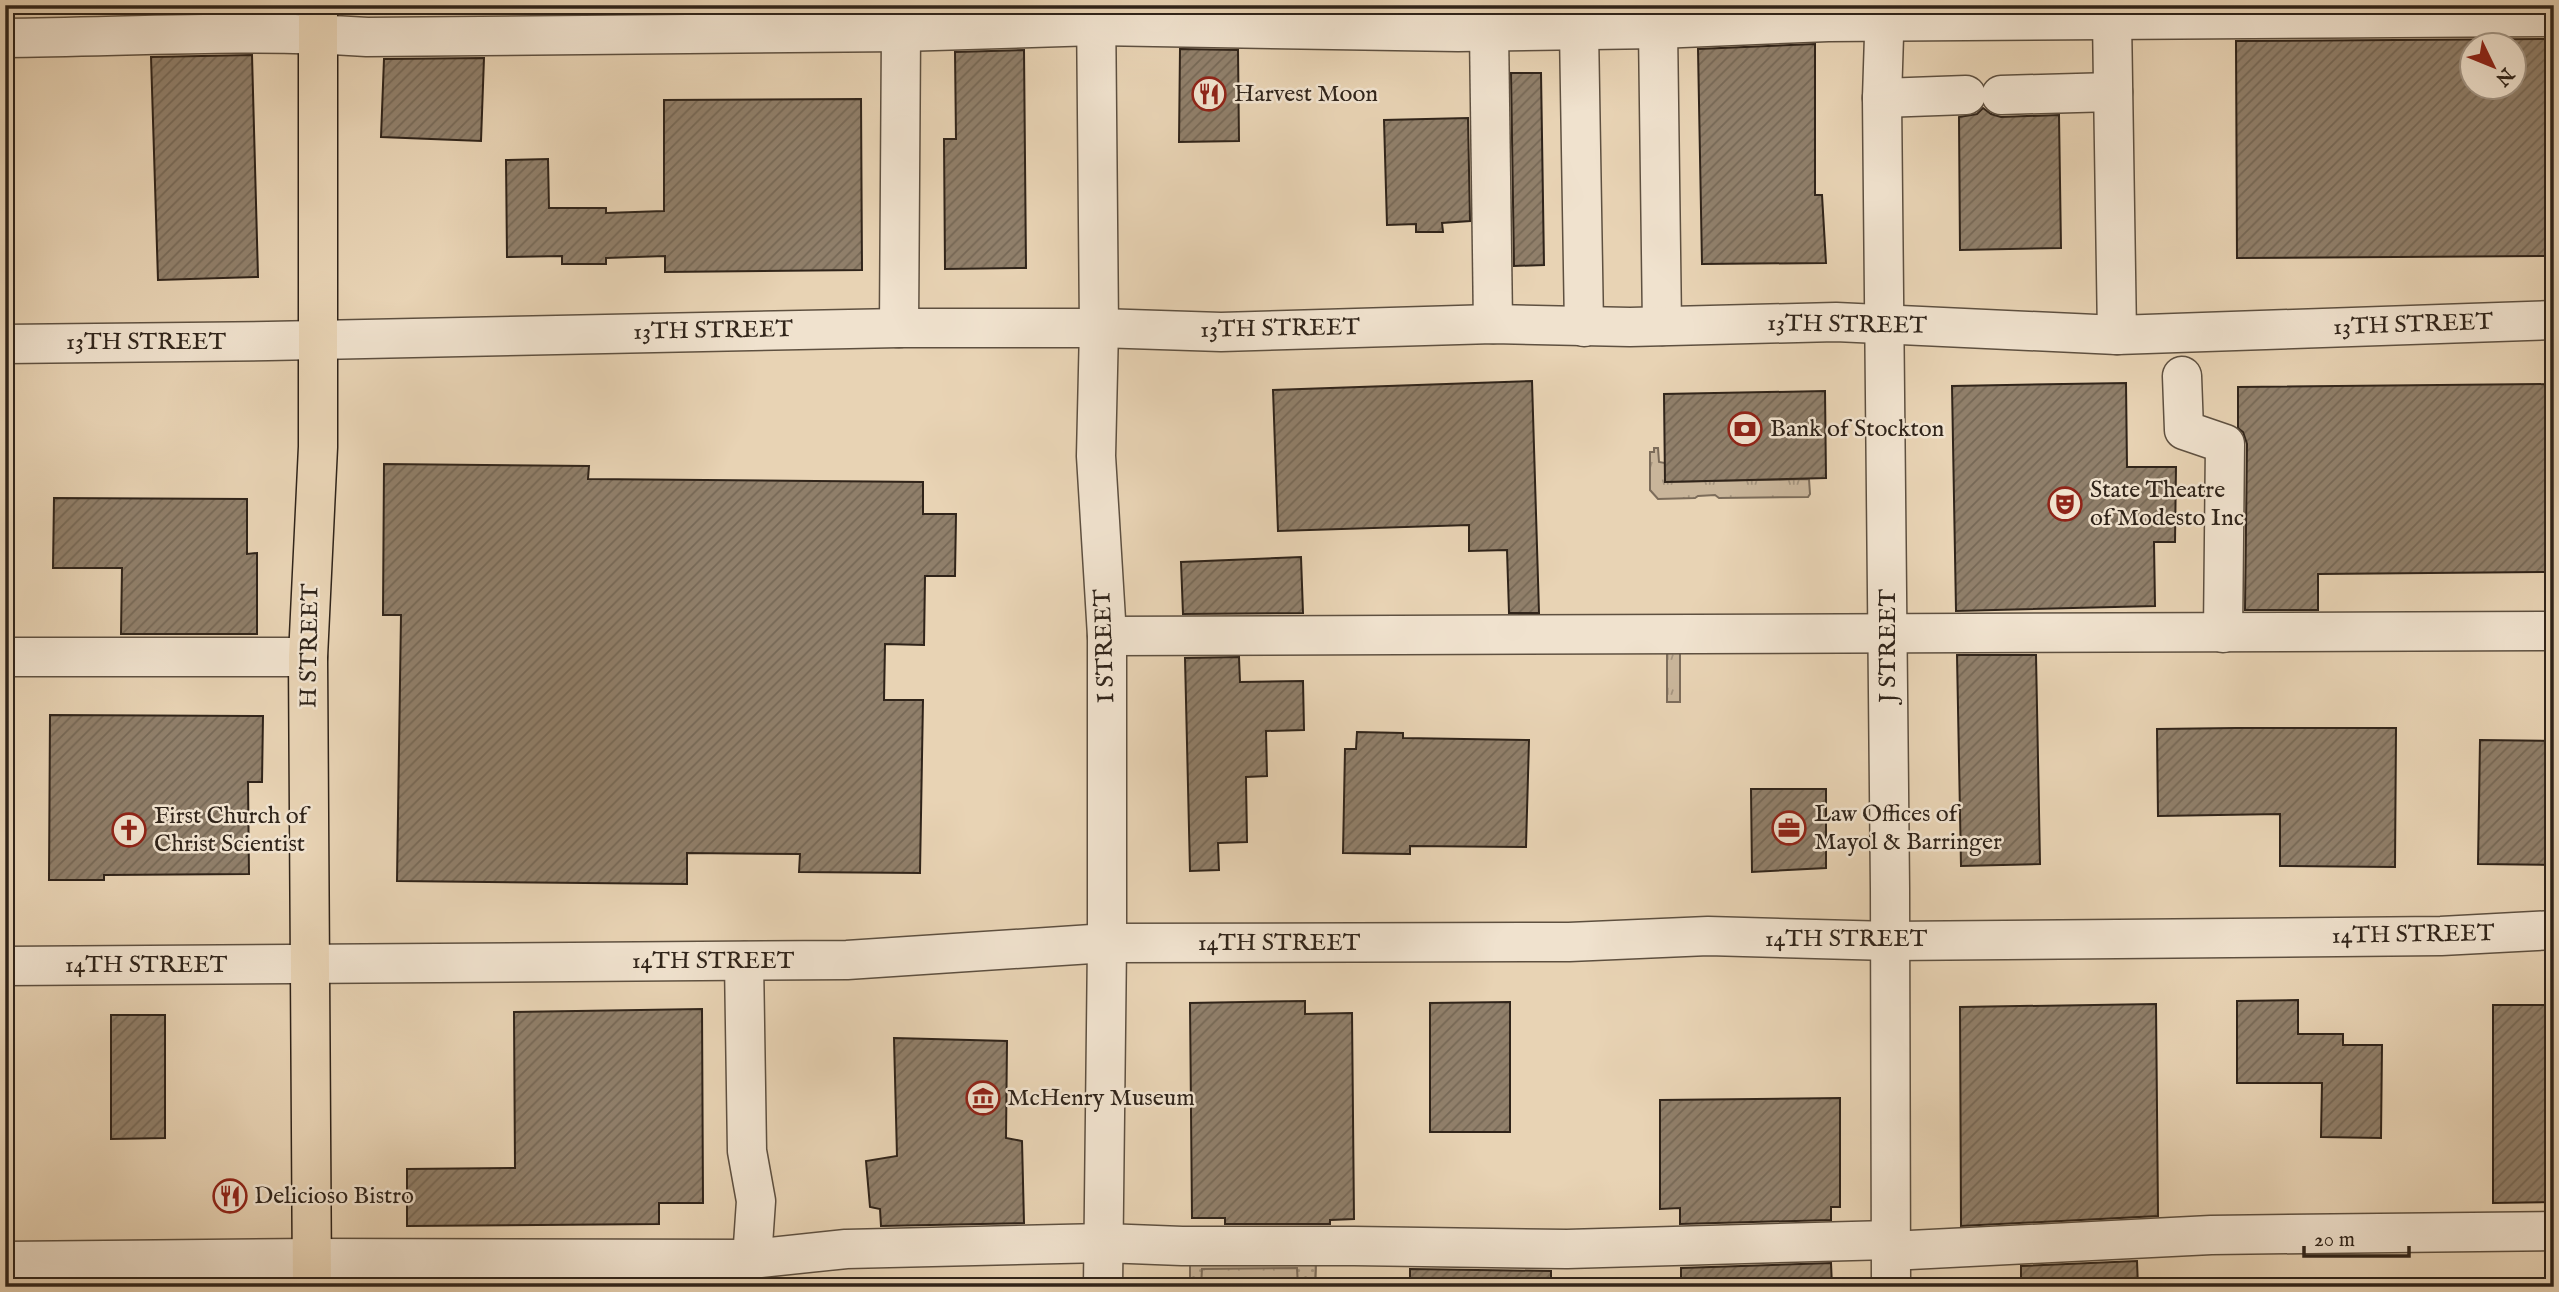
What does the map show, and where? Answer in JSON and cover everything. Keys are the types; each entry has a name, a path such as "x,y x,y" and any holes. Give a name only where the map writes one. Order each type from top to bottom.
{"main road":[{"name":"H STREET","path":"312,1272 308,657 318,447 318,19"}],"street":[{"path":"5,38 318,19 367,37 901,32 1096,16 1489,31 1579,30 1634,21 1828,22 1885,13 2554,17"},
{"name":"J STREET","path":"1885,13 1882,99 1888,635 1890,1259"},
{"path":"2110,13 2117,335"},
{"name":"I STREET","path":"1096,16 1099,328 1096,456 1107,636 1103,1287"},
{"path":"1634,21 1662,326"},
{"path":"1579,30 1584,327"},
{"path":"1489,31 1493,324"},
{"path":"898,328 901,32"},
{"path":"1882,99 2113,92"},
{"name":"13TH STREET","path":"5,344 317,341 898,328 1099,328 1222,332 1493,324 1584,327 1836,321 2117,335 2554,320"},
{"path":"2182,376 2184,430 2225,444 2223,633"},
{"path":"1107,636 2554,631"},
{"path":"5,657 308,657"},
{"name":"14TH STREET","path":"5,966 847,960 1107,943 1569,942 1708,936 1890,941 2441,936 2554,930"},
{"path":"744,961 747,1151 756,1201 752,1259"},
{"path":"5,1261 312,1272 700,1273 752,1259 846,1250 1104,1243 1182,1247 1567,1249 1890,1259 2211,1235 2554,1231"}],"green space":[{"path":"1654,448 1658,448 1659,462 1665,463 1666,482 1809,479 1810,494 1808,497 1719,498 1715,495 1658,499 1650,490 1650,452 1654,452"},
{"path":"1667,650 1680,650 1680,702 1667,702"},
{"path":"1316,1259 1315,1287 1190,1287 1190,1261"},
{"path":"1316,1259 1315,1287 1298,1287 1297,1268 1202,1269 1201,1287 1190,1287 1190,1261"}],"building":[{"path":"2528,39 2554,39 2554,256 2237,258 2236,41 2458,40 2458,102 2528,102"},
{"path":"1815,44 1815,195 1822,195 1826,263 1702,264 1698,49"},
{"name":"Harvest Moon","path":"1180,49 1238,50 1239,141 1179,142"},
{"path":"1024,50 1026,268 945,269 944,139 956,139 955,52"},
{"path":"252,55 258,277 158,280 151,57"},
{"path":"484,58 481,141 381,137 384,59"},
{"path":"1511,73 1541,73 1544,265 1514,266"},
{"path":"861,99 862,270 665,272 665,256 606,258 606,264 562,264 562,256 507,257 506,160 548,159 549,208 606,208 606,213 664,211 664,100"},
{"path":"1983,108 2001,117 2059,115 2061,248 1960,250 1959,117 1977,114"},
{"path":"1468,118 1470,221 1442,223 1443,232 1416,232 1416,224 1387,225 1384,120"},
{"path":"1532,381 1539,613 1509,613 1507,550 1469,551 1469,525 1278,531 1273,390"},
{"path":"2126,383 2127,467 2176,467 2175,542 2154,542 2155,606 1956,611 1952,386"},
{"path":"2554,384 2554,572 2318,574 2318,610 2245,610 2247,444 2243,432 2238,428 2238,387"},
{"name":"Bank of Stockton","path":"1825,391 1826,478 1665,482 1664,394"},
{"path":"384,464 589,466 588,479 923,482 923,514 956,514 955,576 925,576 924,645 885,644 884,700 923,700 920,873 799,872 800,854 687,853 687,884 397,881 401,615 383,615"},
{"path":"54,498 247,499 247,554 257,553 257,634 121,634 122,568 53,568"},
{"path":"1301,557 1303,613 1183,614 1181,562"},
{"path":"1957,655 2036,655 2040,864 1961,866"},
{"path":"1239,657 1240,682 1303,681 1304,730 1266,731 1267,776 1246,777 1247,842 1218,843 1219,870 1190,871 1185,658"},
{"path":"50,715 263,716 262,782 248,782 249,874 104,875 104,880 49,880"},
{"path":"2396,728 2395,867 2280,866 2280,814 2158,816 2157,729"},
{"path":"1357,732 1403,733 1403,738 1529,740 1526,847 1410,846 1410,854 1343,853 1345,749 1356,749"},
{"path":"2480,740 2554,741 2554,865 2478,864"},
{"name":"Law Offices of Mayol & Barringer","path":"1751,789 1826,789 1826,868 1752,872"},
{"path":"2298,1000 2298,1034 2343,1034 2343,1045 2382,1045 2381,1138 2321,1137 2322,1083 2237,1083 2237,1001"},
{"path":"1305,1001 1305,1014 1352,1013 1354,1219 1330,1220 1330,1224 1225,1224 1225,1218 1192,1218 1190,1003"},
{"path":"1510,1002 1510,1132 1430,1132 1430,1003"},
{"path":"2156,1004 2158,1216 1961,1226 1960,1007"},
{"path":"2493,1005 2554,1005 2554,1202 2493,1203"},
{"path":"702,1009 703,1203 659,1203 659,1224 407,1226 407,1169 515,1168 514,1012"},
{"path":"111,1015 165,1015 165,1138 111,1139"},
{"name":"McHenry Museum","path":"894,1038 1007,1041 1006,1138 1022,1141 1024,1223 881,1226 880,1209 870,1207 866,1161 897,1156"},
{"path":"1840,1098 1840,1207 1831,1207 1831,1220 1680,1224 1680,1208 1660,1209 1660,1100"},
{"path":"2137,1261 2138,1287 2021,1287 2021,1266"},
{"path":"1831,1263 1832,1287 1681,1287 1681,1268"},
{"path":"1410,1269 1551,1271 1551,1287 1410,1287"}],"place":[{"name":"Harvest Moon","path":"1209,94"},
{"name":"Bank of Stockton","path":"1745,429"},
{"name":"State Theatre of Modesto Inc","path":"2065,504"},
{"name":"Law Offices of Mayol & Barringer","path":"1789,828"},
{"name":"First Church of Christ Scientist","path":"129,830"},
{"name":"McHenry Museum","path":"983,1098"},
{"name":"Delicioso Bistro","path":"230,1196"}]}
